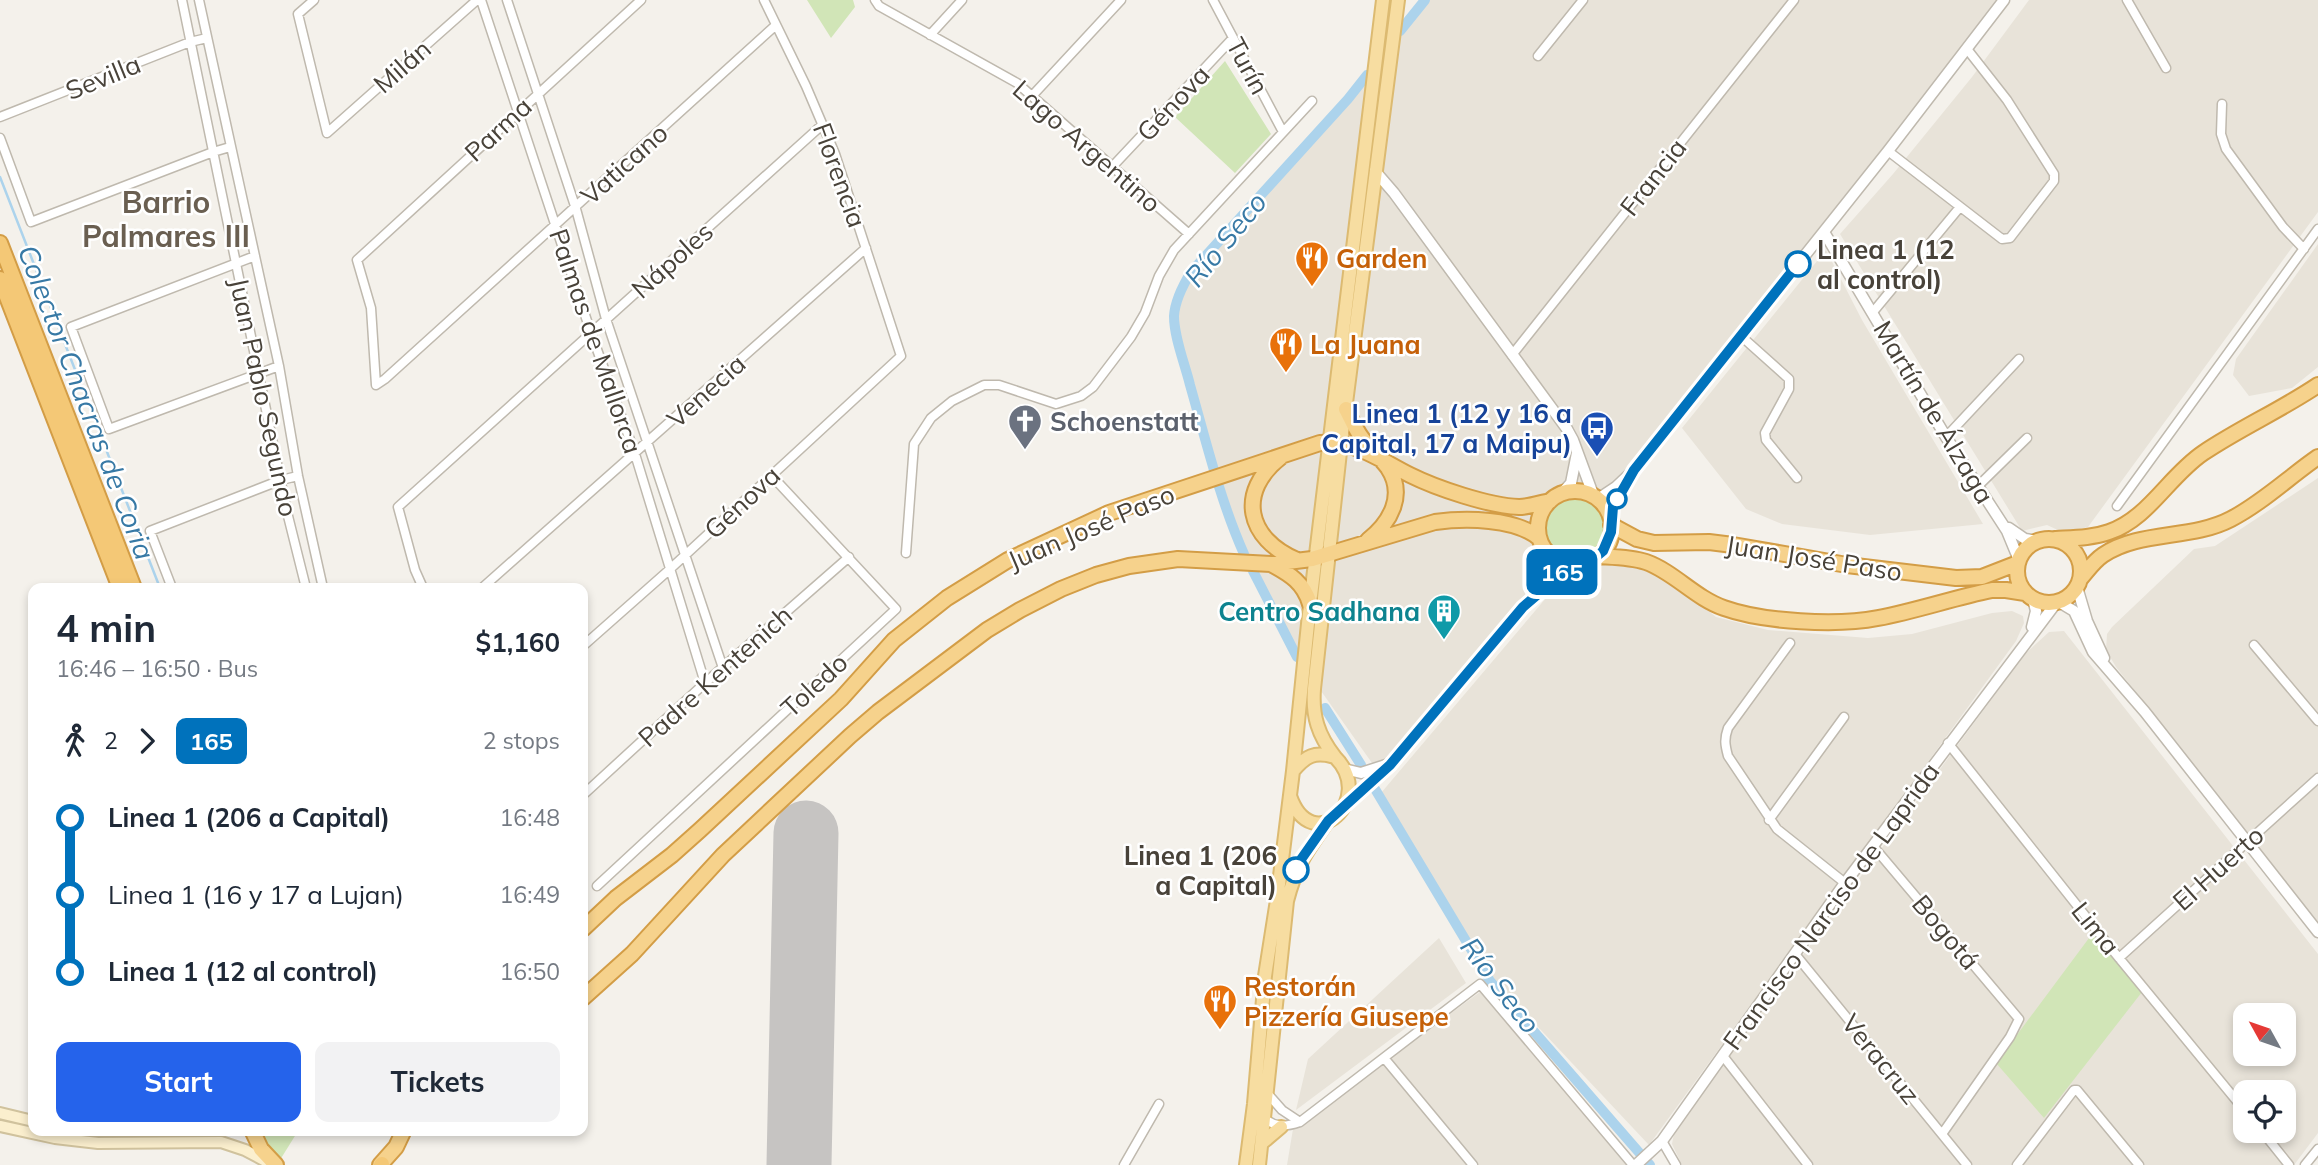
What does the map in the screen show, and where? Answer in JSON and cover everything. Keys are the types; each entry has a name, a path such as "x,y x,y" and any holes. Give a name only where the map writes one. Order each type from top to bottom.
{"highway":[{"path":"0,243 132,583"},
{"path":"0,279 118,583"},
{"path":"2038,541 2092,536 2124,525 2135,518 2178,473 2200,456 2318,385"},
{"path":"1346,408 1363,440 1392,476 1395,502 1384,524 1361,546"},
{"name":"Juan José Paso","path":"588,924 615,898 691,838 841,699 894,640 929,611 975,580 1047,540 1110,513 1195,483 1286,453 1335,444 1377,455 1412,476 1465,495 1519,507 1556,497"},
{"path":"1286,453 1274,462 1258,483 1254,493 1253,510 1258,529 1266,542 1283,554 1298,560"},
{"path":"2057,602 2068,598 2101,556 2113,549 2132,542 2189,533 2230,520 2318,457"},
{"path":"1581,492 1596,498 1606,509 1611,523 1607,545 1598,556 1585,563 1572,565 1558,561 1541,542 1539,518 1556,497 1581,492"},
{"name":"Juan José Paso","path":"588,994 632,954 723,855 878,712 987,631 1061,589 1129,566 1178,559 1271,564 1322,557 1435,522 1488,522 1516,526 1530,530 1541,542"},
{"name":"Juan José Paso","path":"1611,523 1637,539 1654,543 1709,542 1847,565 1956,578 1982,577 2019,561 2025,549 2038,541"},
{"path":"2056,540 2075,551 2081,565 2079,583"},
{"name":"Juan José Paso","path":"1598,556 1648,563 1698,596 1725,608 1789,620 1844,621 1876,618 1992,590 2029,596 2044,603 2057,602"},
{"path":"2019,561 2017,576 2029,596"},
{"path":"1271,564 1290,574 1301,584 1310,604"},
{"path":"255,1136 274,1165"},
{"path":"381,1165 401,1136"}],"main road":[{"path":"1335,444 1346,408 1375,171 1379,34 1384,0"},
{"path":"1259,1165 1291,883 1302,858 1328,821 1343,809 1349,793 1344,769 1323,742 1316,726 1313,706 1322,557 1379,65 1392,41 1398,0"},
{"path":"1247,1165 1265,976 1290,796 1310,604 1322,557"},
{"path":"1293,771 1312,754 1321,753 1335,757"},
{"path":"1290,796 1297,812 1303,818 1315,824 1328,821"},
{"path":"0,1113 28,1120"},
{"path":"0,1126 28,1132"},
{"path":"1262,1143 1273,1130 1281,1126"},
{"path":"46,1136 110,1144 222,1142 274,1165"}],"street":[{"name":"Juan Pablo Segundo","path":"182,0 235,262 305,583"},
{"name":"Juan Pablo Segundo","path":"200,0 279,366 318,583"},
{"name":"Milán","path":"314,0 298,14 327,133 479,0"},
{"name":"Palmas de Mallorca","path":"479,0 635,454 705,683"},
{"name":"Palmas de Mallorca","path":"507,0 576,209 606,319 723,668"},
{"name":"Parma","path":"376,384 371,308 357,260 641,0"},
{"name":"Florencia","path":"764,0 835,153 901,356"},
{"name":"Lago Argentino","path":"875,0 879,6 1017,83 1189,234"},
{"path":"930,35 962,0"},
{"path":"1032,96 1121,0"},
{"name":"Turín","path":"1213,0 1283,132"},
{"path":"1538,56 1583,0"},
{"name":"Francia","path":"1512,355 1794,0"},
{"path":"1375,171 1394,193 1567,429 1596,498 1616,487 1634,470 1888,151 2004,0"},
{"path":"2127,0 2166,68"},
{"name":"Vaticano","path":"376,384 385,379 576,209 776,25"},
{"name":"Sevilla","path":"0,117 190,42 207,38"},
{"name":"Génova","path":"1112,167 1233,38"},
{"path":"1888,151 2006,240 2054,181 2054,174 2007,100 1967,49"},
{"path":"906,553 914,444 931,418 952,401 984,385 999,386 1056,404 1081,396 1093,387 1131,337 1174,250 1312,101"},
{"path":"2222,104 2221,134 2226,149 2283,227 2304,249"},
{"name":"Nápoles","path":"421,583 398,507 822,125"},
{"path":"0,138 31,222 230,147"},
{"path":"1873,312 1960,207"},
{"path":"2116,506 2318,229"},
{"name":"Martín de Álzaga","path":"1824,232 1946,437 2001,521 2019,561"},
{"name":"Venecia","path":"488,583 866,248"},
{"path":"255,256 71,327 110,429 279,366"},
{"path":"1741,336 1789,379 1789,389 1765,433 1766,440 1797,478"},
{"name":"Génova","path":"588,642 901,356"},
{"path":"1946,437 2019,359"},
{"path":"1978,486 2027,438"},
{"path":"1556,497 1571,483 1577,449"},
{"path":"1611,523 1617,499 1634,470"},
{"name":"Toledo","path":"597,886 897,609 771,475"},
{"path":"170,583 150,531 281,480 298,476"},
{"name":"Martín de Álzaga","path":"2001,521 2017,535 2038,541"},
{"path":"1344,769 1361,773 1389,764 1523,607 1546,569 1541,542"},
{"name":"Padre Kentenich","path":"588,790 849,557"},
{"path":"1523,607 1572,565"},
{"path":"2079,583 2096,642 2118,680"},
{"name":"Francisco Narciso de Laprida","path":"2024,643 2036,611 2029,596"},
{"path":"2057,602 2067,605 2076,614 2094,652 2318,932"},
{"name":"Francisco Narciso de Laprida","path":"1635,1165 1662,1141 1845,883 2057,602"},
{"path":"2044,617 2059,610 2076,614"},
{"path":"1790,643 1728,728 1724,739 1728,756 1769,820 1845,883"},
{"path":"2254,645 2318,721"},
{"path":"1769,820 1844,717"},
{"name":"Lima","path":"1948,743 2233,1096"},
{"path":"1343,809 1390,765 1396,755"},
{"name":"El Huerto","path":"2119,958 2318,778"},
{"name":"Bogotá","path":"1873,846 2019,1019 2010,1037 1942,1134"},
{"name":"Veracruz","path":"1795,954 1967,1165"},
{"path":"1254,1104 1264,1119 1281,1126 1300,1122 1480,984 1635,1165"},
{"path":"1723,1056 1808,1165"},
{"path":"1385,1059 1473,1165"},
{"path":"2017,1165 2074,1090 2077,1090 2139,1165"},
{"path":"1268,1093 1282,1110 1300,1122"},
{"path":"1124,1165 1159,1104"},
{"path":"1662,1141 1676,1165"},
{"path":"2271,1143 2289,1165"},
{"path":"2305,1165 2318,1149"}],"shaded area":[{"path":"1425,0 2004,0 1523,607 1396,756 1372,763 1297,657 1233,530 1174,317 1179,295 1191,272 1348,99"},
{"path":"2029,0 2318,0 2318,212 2088,527 2069,532 2047,525 2022,531 1840,234 1972,77"},
{"path":"2318,244 2318,367 2292,388 2249,396 2233,375 2236,359"},
{"path":"1826,250 1862,320 1983,524 1870,535 1782,524 1746,509 1682,428"},
{"path":"2318,478 2318,922 2116,667 2106,650 2107,634 2112,627 2194,549 2215,546"},
{"path":"1618,561 1664,575 1716,617 1768,630 1868,638 1912,634 1992,613 2012,611 2023,616 2024,623 2016,641 1649,1145 1493,979 1381,793 1546,598 1573,570"},
{"path":"2064,631 2318,954 2318,1133 2294,1165 1682,1165 1672,1144 1675,1128 2025,654 2049,632"},
{"path":"1439,938 1466,983 1296,1110 1308,1059"},
{"path":"1480,992 1626,1165 1287,1165 1293,1129"}],"green space":[{"path":"807,0 853,0 855,7 831,38"},
{"path":"1388,0 1392,0 1312,648 1312,631"},
{"path":"1225,61 1271,134 1235,173 1175,117"},
{"path":"1574,499 1591,504 1599,512 1604,529 1599,546 1591,554 1574,559 1557,554 1549,546 1544,529 1549,512 1557,504"},
{"path":"2092,934 2142,992 2044,1118 1996,1063"},
{"path":"261,1136 295,1136 280,1160 267,1148"}],"waterway":[{"name":"Río Seco","path":"1400,31 1425,0"},
{"name":"Río Seco","path":"1244,554 1221,492 1180,351 1174,324 1176,304 1191,272 1367,75"},
{"name":"Colector Chacras de Coria","path":"0,177 158,583"},
{"name":"Río Seco","path":"1253,571 1297,657"},
{"name":"Río Seco","path":"1325,708 1361,765"},
{"name":"Río Seco","path":"1375,789 1490,981 1650,1165"}],"runway":[{"path":"799,1165 806,833"}],"bus line":[{"name":"165","path":"1296,870 1328,821 1390,765 1523,607 1572,565 1591,561 1603,551 1610,539 1613,507 1634,470 1798,264"}],"place":[{"name":"Linea 1 (12 al control)","path":"1798,264"},
{"name":"Garden","path":"1312,288"},
{"name":"La Juana","path":"1286,374"},
{"name":"Schoenstatt","path":"1025,451"},
{"name":"Linea 1 (12 y 16 a Capital, 17 a Maipu)","path":"1597,458"},
{"name":"Centro Sadhana","path":"1444,641"},
{"name":"Linea 1 (206 a Capital)","path":"1296,870"},
{"name":"Restorán Pizzería Giusepe","path":"1220,1031"}],"district":[{"name":"Barrio Palmares III","path":"166,219"}]}
